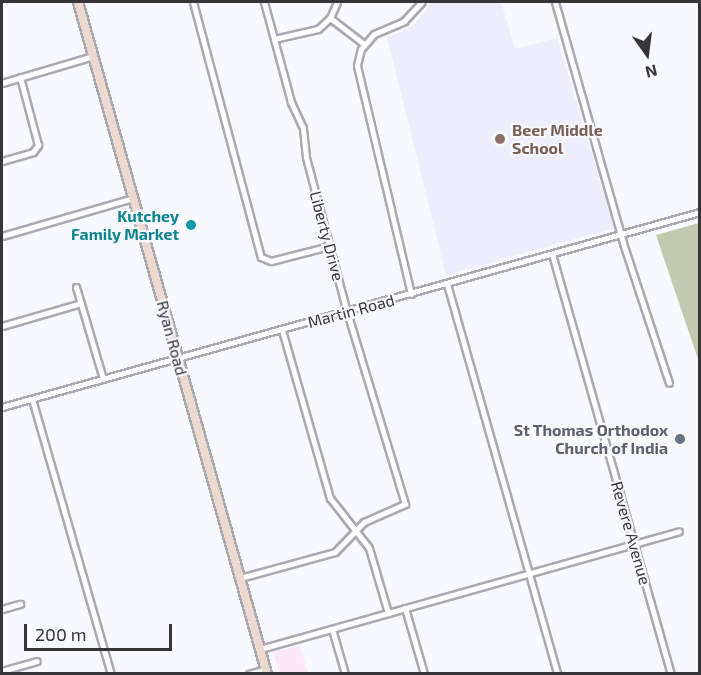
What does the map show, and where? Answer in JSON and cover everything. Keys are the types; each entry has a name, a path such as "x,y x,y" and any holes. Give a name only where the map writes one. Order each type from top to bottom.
{"main road":[{"name":"Ryan Road","path":"78,2 266,671"}],"street":[{"path":"193,2 261,257 271,261 330,246"},
{"name":"Liberty Drive","path":"264,2 291,102 303,128 306,157 330,246 405,504 373,516 358,530"},
{"path":"274,39 314,31 330,18 337,2"},
{"path":"411,294 358,74 358,57 364,44 374,34 404,21 422,2"},
{"path":"555,2 622,234 669,383"},
{"path":"330,18 364,44"},
{"path":"2,82 93,56"},
{"path":"2,161 37,150 20,77"},
{"path":"2,236 133,198"},
{"name":"Martin Road","path":"2,407 177,357 447,285 699,212"},
{"name":"Revere Avenue","path":"552,254 671,674"},
{"path":"447,285 557,674"},
{"path":"76,287 103,379"},
{"path":"2,326 81,303"},
{"path":"282,330 327,490 335,506 358,530 369,548 388,613"},
{"path":"32,399 111,674"},
{"path":"240,578 335,552 358,530"},
{"path":"260,649 679,531"},
{"path":"2,609 20,604"},
{"path":"405,608 424,674"},
{"path":"332,629 345,674"},
{"path":"2,671 37,661"},
{"path":"249,674 266,671"}],"shaded area":[{"name":"Beer Middle School","path":"432,2 501,2 515,49 557,38 614,228 446,275 387,37 412,27"},
{"path":"300,646 308,673 280,673 273,652"}],"green space":[{"path":"700,223 699,362 656,235"}],"place":[{"name":"Beer Middle School","path":"500,139"},
{"name":"Kutchey Family Market","path":"191,225"},
{"name":"St Thomas Orthodox Church of India","path":"680,439"}]}
